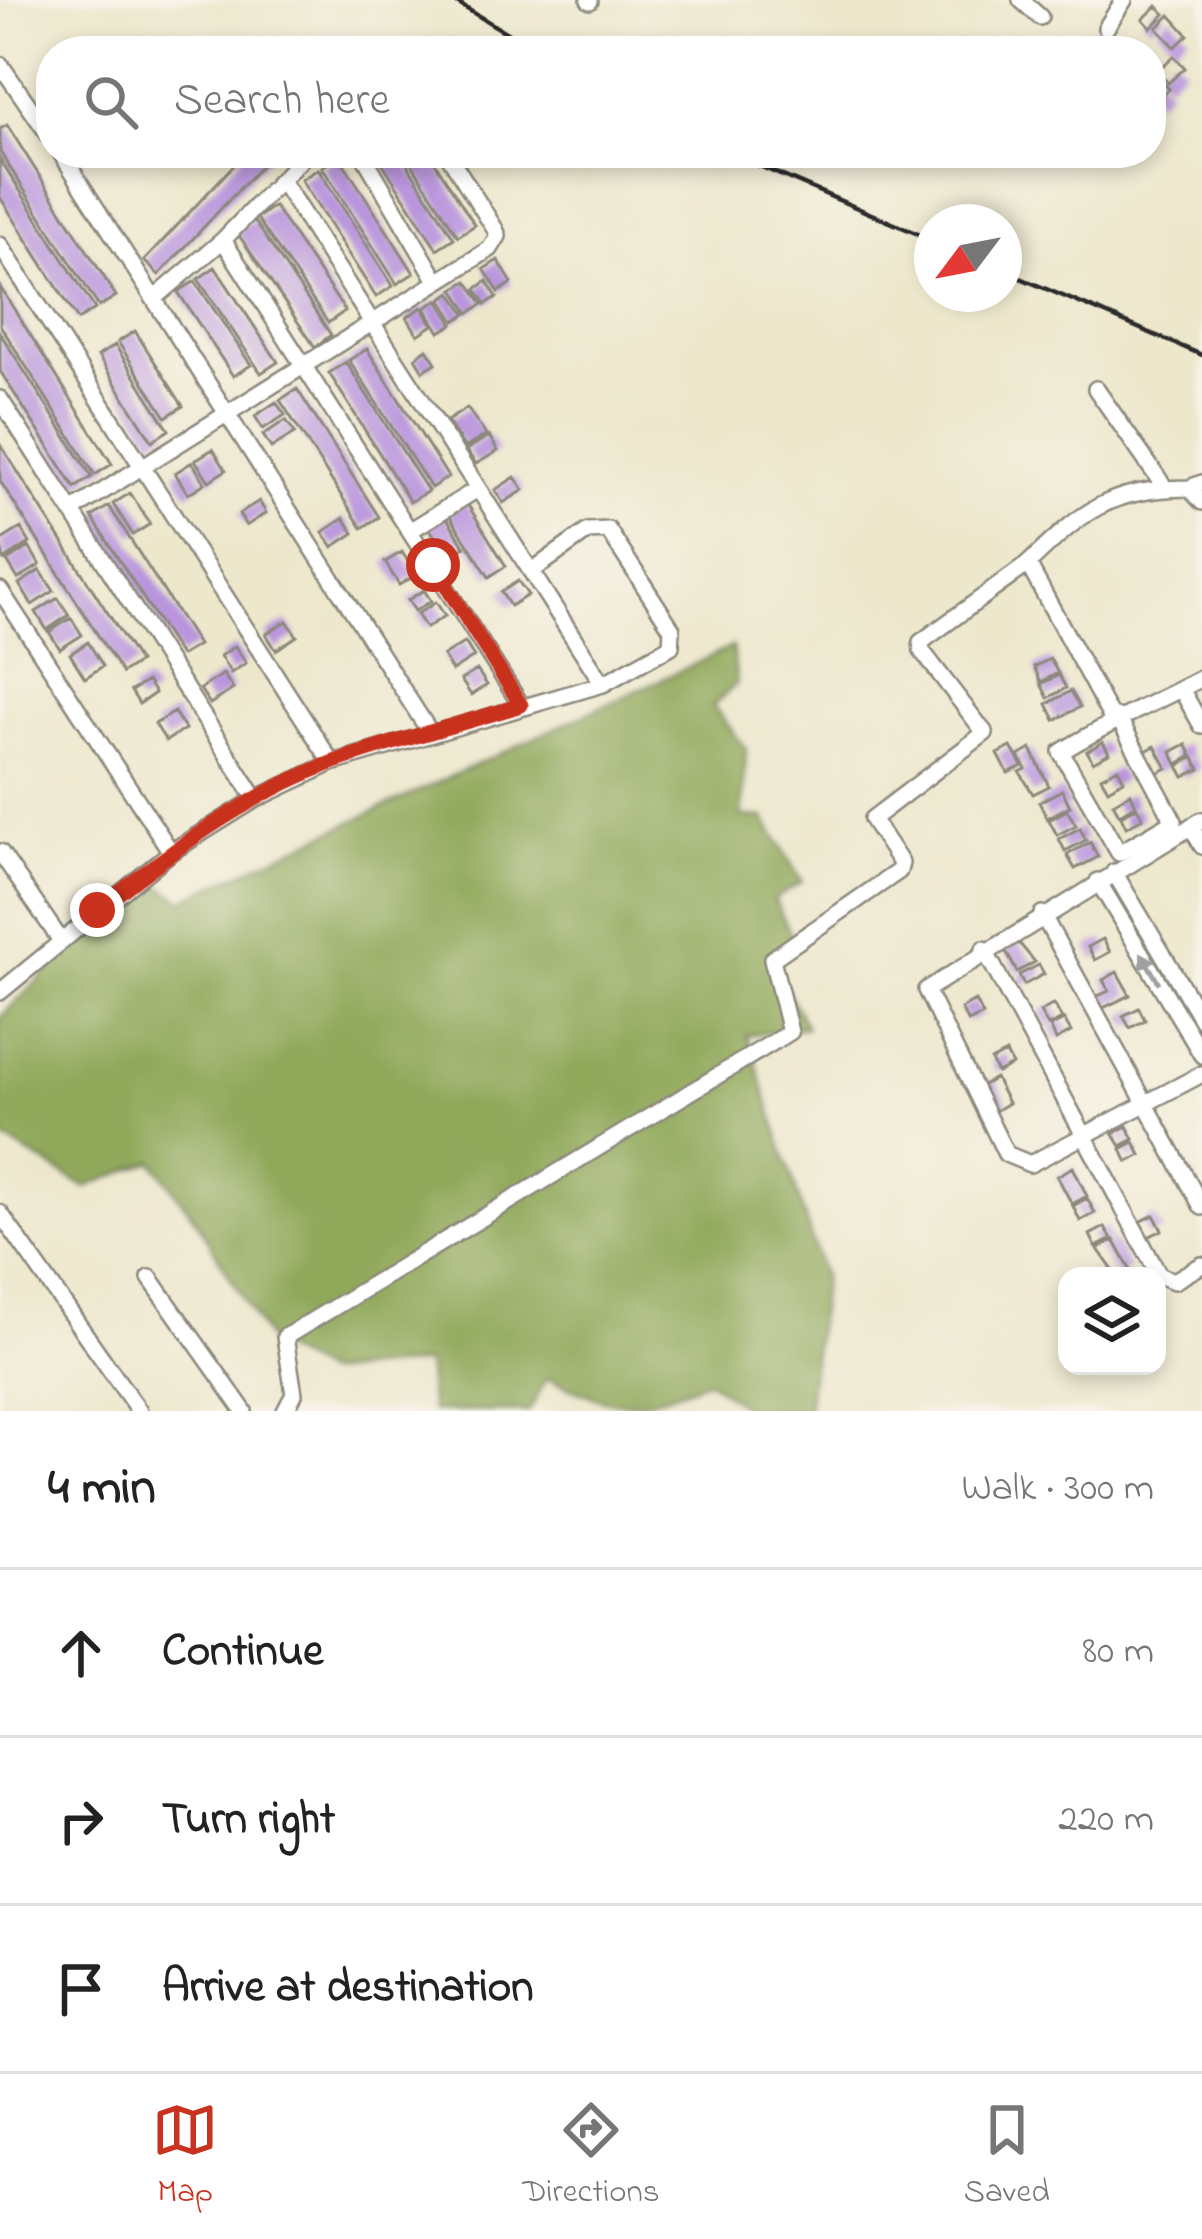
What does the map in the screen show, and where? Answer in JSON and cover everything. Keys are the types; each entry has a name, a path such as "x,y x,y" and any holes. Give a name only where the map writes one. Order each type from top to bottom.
{"street":[{"path":"1021,0 1040,17"},
{"path":"1106,28 1124,0"},
{"path":"2,69 36,117"},
{"path":"71,168 431,734"},
{"path":"155,298 223,240 293,168"},
{"path":"371,168 436,279"},
{"path":"73,510 490,249 498,236 456,168"},
{"path":"281,180 603,683"},
{"path":"223,240 521,705"},
{"path":"0,245 332,763"},
{"path":"1096,389 1165,488"},
{"path":"0,399 256,799"},
{"path":"285,1411 294,1394 285,1337 787,1036 792,1026 772,959 899,871 901,863 872,819 985,733 922,651 921,642 1028,564 1083,511 1165,488 1196,485 1202,502"},
{"path":"411,530 476,490"},
{"path":"0,992 59,938 171,852 256,799 332,763 603,683 666,650 673,635 611,533 602,527 588,531 532,571"},
{"path":"1028,564 1115,718 1174,821 1119,853 1061,752 1115,718 1202,678"},
{"path":"0,590 171,852"},
{"path":"1181,689 1202,726"},
{"path":"1202,846 1196,823 984,949 926,990 1006,1154 1030,1164 1202,1074"},
{"path":"3,864 59,938"},
{"path":"1114,872 1200,1012 1182,1021"},
{"path":"1098,881 1202,1055"},
{"path":"1042,914 1202,1207"},
{"path":"984,949 1087,1133 1159,1275 1174,1281 1202,1265"},
{"path":"0,1213 139,1411"},
{"path":"150,1278 244,1411"}],"green space":[{"path":"732,647 737,683 713,706 746,749 742,817 764,818 802,882 774,899 795,943 773,964 806,1027 747,1035 823,1276 807,1411 749,1411 708,1380 627,1403 594,1397 547,1378 529,1411 431,1411 426,1363 325,1374 270,1344 197,1221 153,1161 85,1187 0,1136 0,1018 96,924 155,882 182,900"}],"building":[{"path":"1157,6 1165,14 1151,28 1143,19"},
{"path":"1170,15 1188,35 1175,47 1157,28"},
{"path":"1174,56 1185,68 1168,83 1166,81 1166,63"},
{"path":"7,125 116,296 99,307 0,152 0,129"},
{"path":"0,159 95,309 78,320 0,197"},
{"path":"231,168 259,168 159,275 144,261"},
{"path":"323,168 347,168 414,273 397,284"},
{"path":"386,168 410,168 454,238 437,249"},
{"path":"415,168 439,168 475,225 458,236"},
{"path":"318,169 393,286 376,297 301,180"},
{"path":"274,206 345,311 328,323 257,218"},
{"path":"254,220 331,335 315,347 236,231"},
{"path":"498,260 512,283 499,292 484,269"},
{"path":"215,267 278,362 261,373 198,279"},
{"path":"195,281 251,365 233,376 178,292"},
{"path":"467,281 483,304 469,313 454,289"},
{"path":"487,281 497,297 486,304 476,289"},
{"path":"0,287 112,464 95,475 0,325"},
{"path":"451,292 466,314 455,321 441,299"},
{"path":"438,300 453,324 440,332 425,308"},
{"path":"422,307 433,325 418,335 407,317"},
{"path":"135,331 183,406 166,417 118,342"},
{"path":"0,333 92,477 75,488 0,371"},
{"path":"115,345 169,430 152,441 98,356"},
{"path":"367,349 448,477 431,488 349,360"},
{"path":"427,349 436,363 423,371 415,358"},
{"path":"346,362 428,491 410,502 329,373"},
{"path":"297,389 379,517 362,528 280,400"},
{"path":"276,402 285,415 263,429 255,416"},
{"path":"467,408 486,435 465,448 447,421"},
{"path":"286,420 295,433 271,448 263,435"},
{"path":"489,436 498,451 476,464 466,450"},
{"path":"0,444 139,662 122,673 0,481"},
{"path":"213,449 226,470 209,481 195,460"},
{"path":"192,462 205,483 188,494 175,473"},
{"path":"515,477 524,490 503,503 495,490"},
{"path":"130,493 150,524 133,535 113,504"},
{"path":"259,501 266,513 246,526 239,514"},
{"path":"466,502 506,566 489,577 448,513"},
{"path":"109,506 198,645 180,656 92,517"},
{"path":"445,515 465,547 448,558 428,526"},
{"path":"344,518 354,533 333,547 323,532"},
{"path":"21,528 30,543 4,560 0,541"},
{"path":"29,547 40,565 18,579 7,561"},
{"path":"402,552 416,575 399,585 385,562"},
{"path":"40,570 54,591 32,605 19,584"},
{"path":"518,581 528,595 510,606 501,592"},
{"path":"424,590 431,601 415,611 408,600"},
{"path":"58,598 69,615 47,630 36,612"},
{"path":"436,602 445,616 426,628 417,614"},
{"path":"71,618 82,635 60,649 49,632"},
{"path":"287,621 297,636 276,650 266,634"},
{"path":"88,642 103,666 85,678 70,654"},
{"path":"465,642 474,657 452,671 443,656"},
{"path":"235,646 246,663 231,673 220,656"},
{"path":"1050,659 1058,673 1041,682 1034,667"},
{"path":"477,670 487,685 471,695 461,680"},
{"path":"223,674 233,689 210,704 200,689"},
{"path":"1059,675 1066,688 1048,698 1041,684"},
{"path":"147,681 155,693 139,704 131,691"},
{"path":"1071,691 1080,707 1055,720 1047,704"},
{"path":"174,712 185,729 166,741 155,724"},
{"path":"1103,742 1109,753 1093,762 1087,751"},
{"path":"1186,744 1192,756 1177,764 1171,752"},
{"path":"1155,746 1167,768 1155,774 1142,753"},
{"path":"1011,747 1022,766 1008,773 998,754"},
{"path":"1031,749 1049,786 1033,794 1020,772 1026,769 1019,756"},
{"path":"1193,757 1200,769 1184,777 1178,766"},
{"path":"1118,768 1124,780 1108,789 1101,777"},
{"path":"1062,790 1070,806 1047,818 1039,802"},
{"path":"1131,793 1136,805 1119,814 1113,803"},
{"path":"1137,807 1143,818 1126,827 1121,816"},
{"path":"1067,810 1076,825 1057,835 1049,820"},
{"path":"1080,828 1086,840 1065,851 1059,839"},
{"path":"1090,842 1098,857 1075,869 1067,855"},
{"path":"1103,939 1110,952 1095,960 1088,947"},
{"path":"1019,943 1035,962 1017,972 1005,950"},
{"path":"1039,965 1044,974 1024,985 1019,975"},
{"path":"1117,972 1130,995 1099,1010 1093,998 1109,991 1103,980"},
{"path":"975,1001 983,1015 968,1022 961,1009"},
{"path":"1054,1004 1062,1019 1048,1026 1040,1012"},
{"path":"1139,1008 1145,1020 1130,1028 1123,1016"},
{"path":"1064,1020 1071,1032 1056,1040 1050,1027"},
{"path":"1006,1053 1012,1065 997,1073 991,1061"},
{"path":"995,1078 1008,1103 995,1111 981,1086"},
{"path":"1127,1126 1134,1139 1121,1146 1113,1133"},
{"path":"1134,1142 1141,1155 1128,1162 1121,1149"},
{"path":"1073,1167 1087,1196 1072,1204 1057,1176"},
{"path":"1087,1198 1095,1213 1080,1221 1073,1206"},
{"path":"1154,1215 1162,1230 1148,1237 1140,1222"},
{"path":"1105,1227 1112,1239 1096,1247 1090,1235"},
{"path":"1114,1240 1129,1267 1111,1267 1098,1249"}],"railway":[{"path":"452,0 512,36"},
{"path":"764,168 914,232"},
{"path":"1022,279 1202,355"}],"route":[{"path":"97,910 171,852 256,799 332,763 521,705 433,565"}]}
